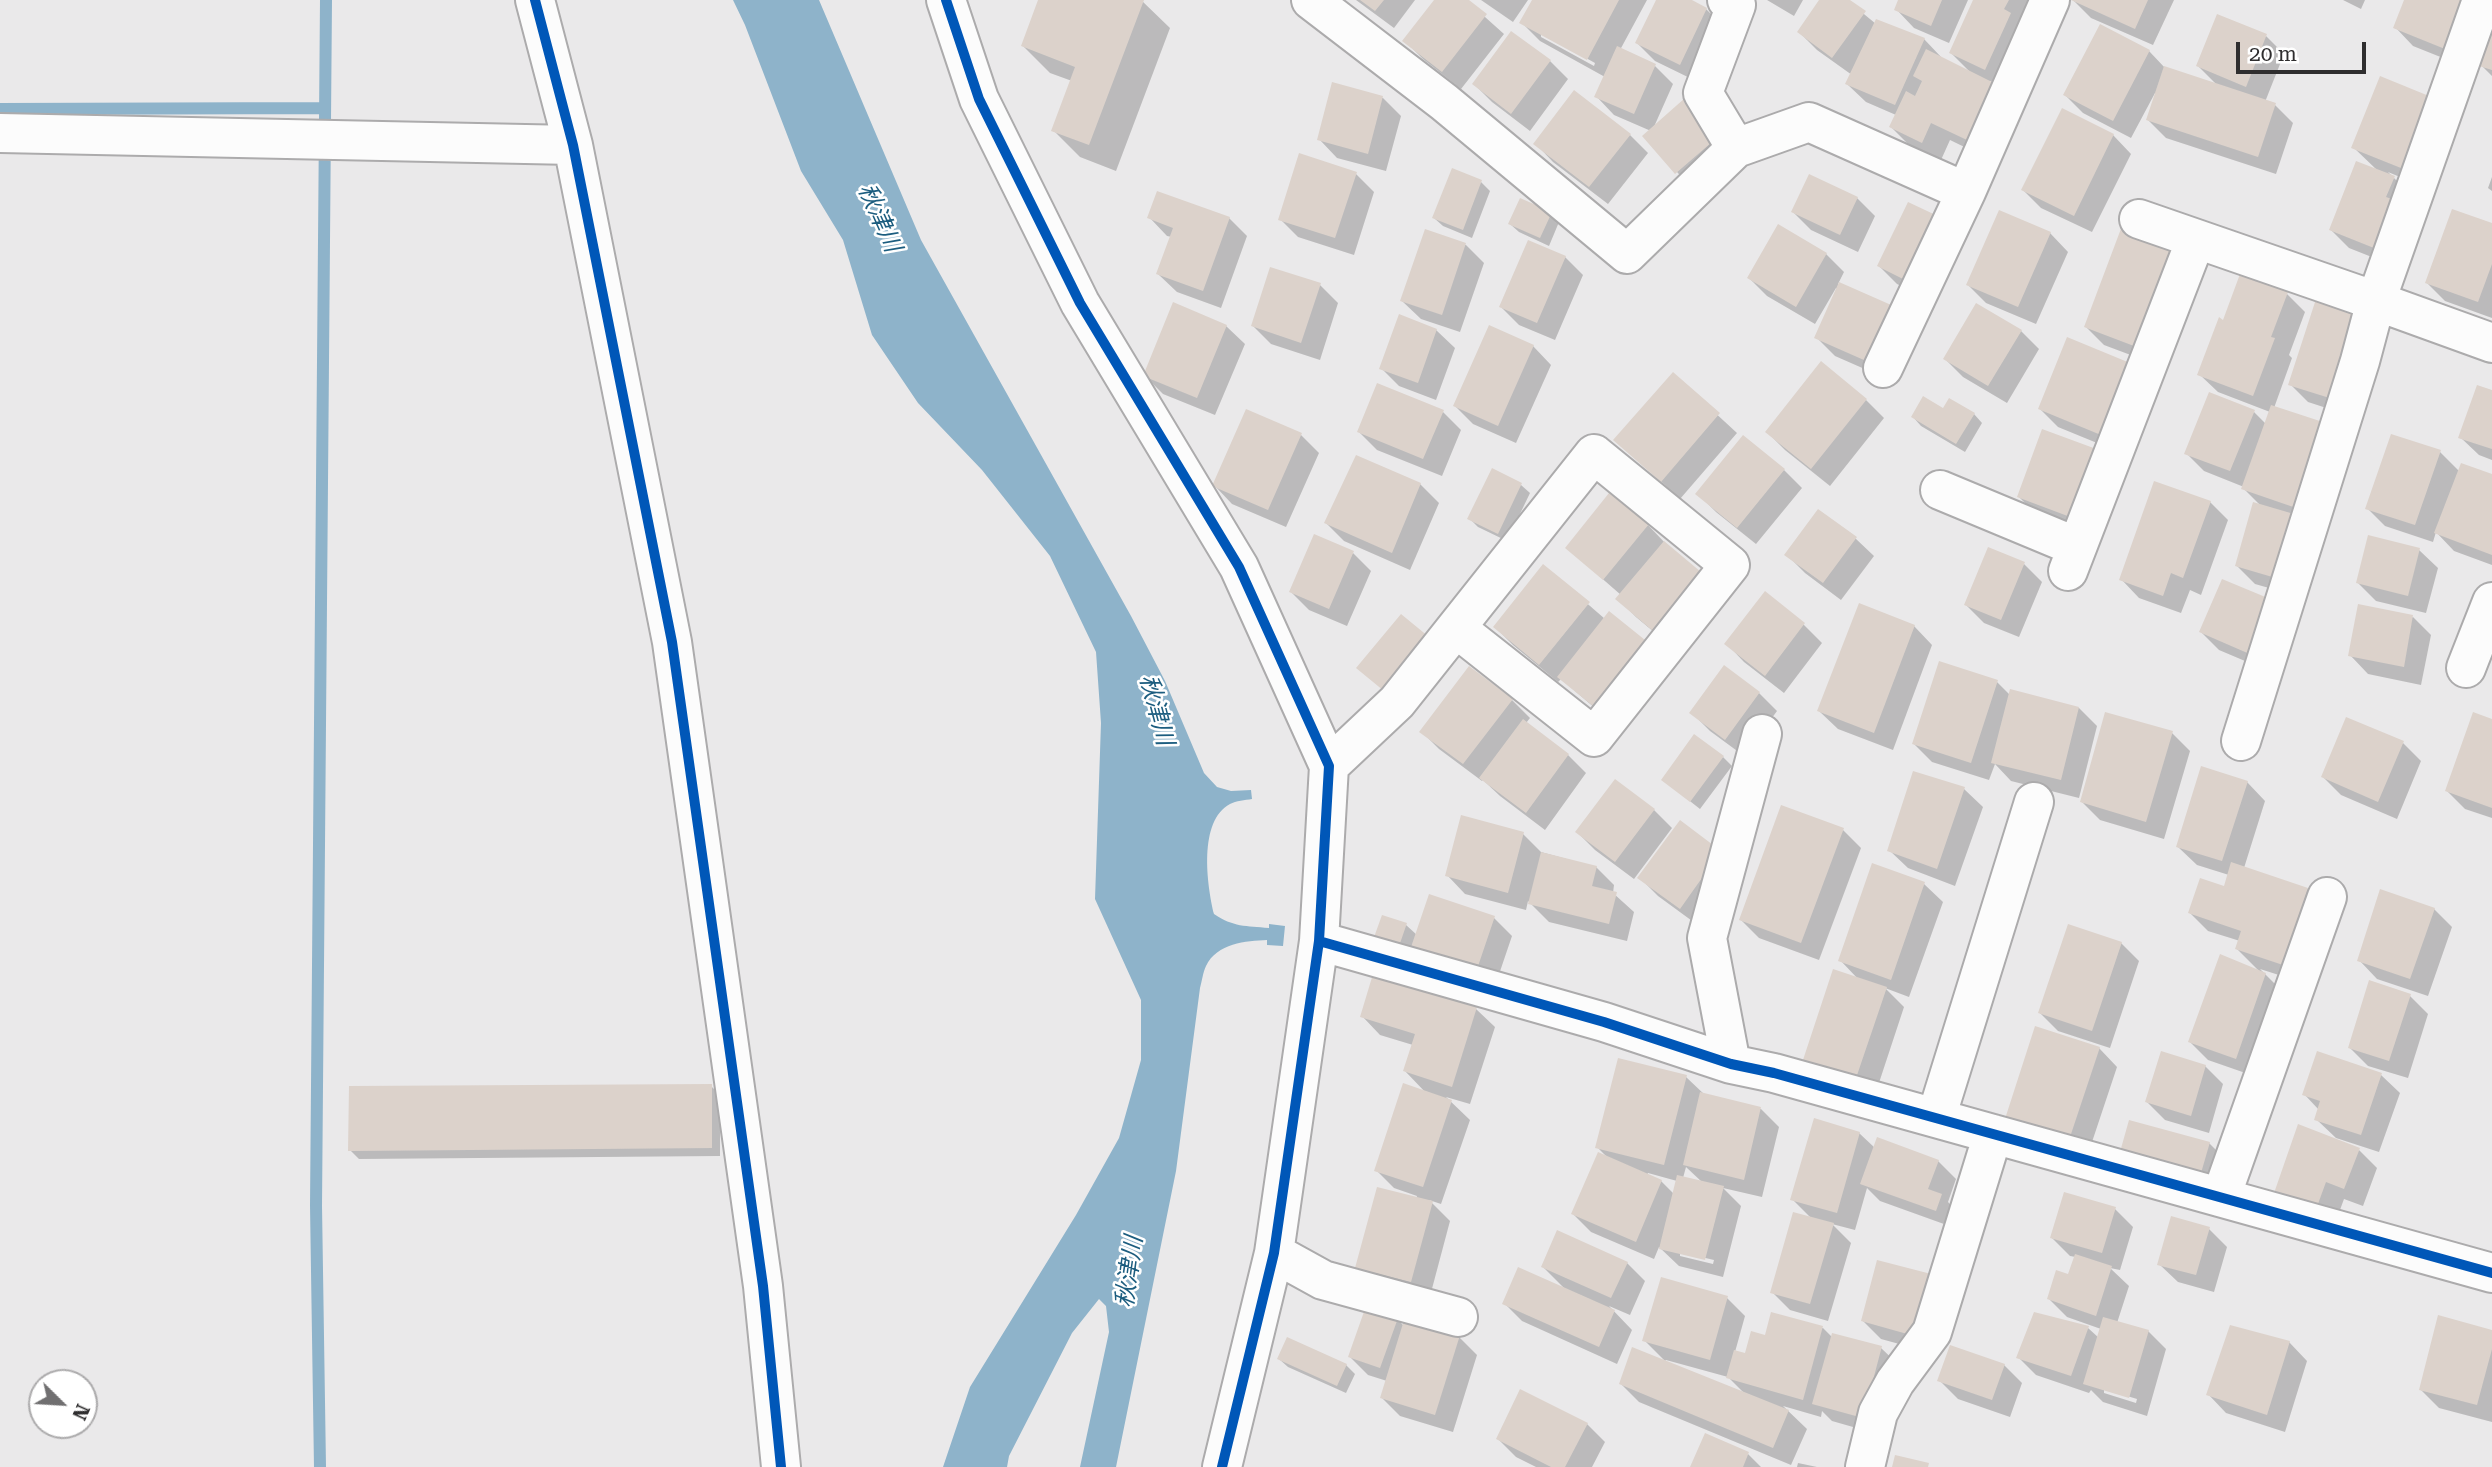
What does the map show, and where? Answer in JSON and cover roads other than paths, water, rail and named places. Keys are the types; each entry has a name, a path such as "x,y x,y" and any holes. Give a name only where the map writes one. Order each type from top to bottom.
{"street":[{"path":"535,0 573,145 672,642 763,1286 781,1467"},
{"path":"946,0 979,99 1080,303 1239,567 1329,766 1319,941 1273,1253 1222,1467"},
{"path":"1311,0 1444,102 1628,254 1737,148 1809,122 1966,192"},
{"path":"1727,0 1736,5 1703,93 1737,148"},
{"path":"1883,368 1966,192 2050,0"},
{"path":"2241,741 2340,427 2376,300 2482,0"},
{"path":"0,133 573,145"},
{"path":"2140,219 2492,343"},
{"path":"1940,491 2073,559 2196,239"},
{"path":"1329,766 1397,702 1594,454 1730,565 1594,737 1456,628"},
{"path":"2466,668 2492,602"},
{"path":"1731,1064 1707,939 1762,734"},
{"path":"1936,1118 2034,802"},
{"path":"2221,1198 2327,897"},
{"path":"1319,941 1604,1022 1731,1064 1774,1073 2492,1273"},
{"path":"1865,1467 1878,1413 1895,1382 1932,1332 1993,1134"},
{"path":"1273,1253 1324,1280 1458,1317"}],"water":[{"name":"秋津川","path":"733,0 819,0 921,240 1131,616 1165,681 1204,773 1217,787 1231,791 1251,790 1252,799 1230,804 1220,812 1213,824 1207,854 1211,902 1214,914 1234,924 1269,928 1269,924 1285,926 1283,946 1267,945 1267,940 1233,945 1217,952 1204,971 1176,1171 1116,1467 1080,1467 1109,1332 1106,1306 1099,1299 1072,1333 1009,1456 1007,1467 943,1467 970,1387 1076,1215 1119,1138 1141,1060 1141,1000 1095,899 1101,723 1096,652 1050,556 982,470 918,403 872,335 843,240 801,171"}],"waterway":[{"path":"320,1467 316,1205 326,0"},
{"path":"0,109 325,108"}]}
